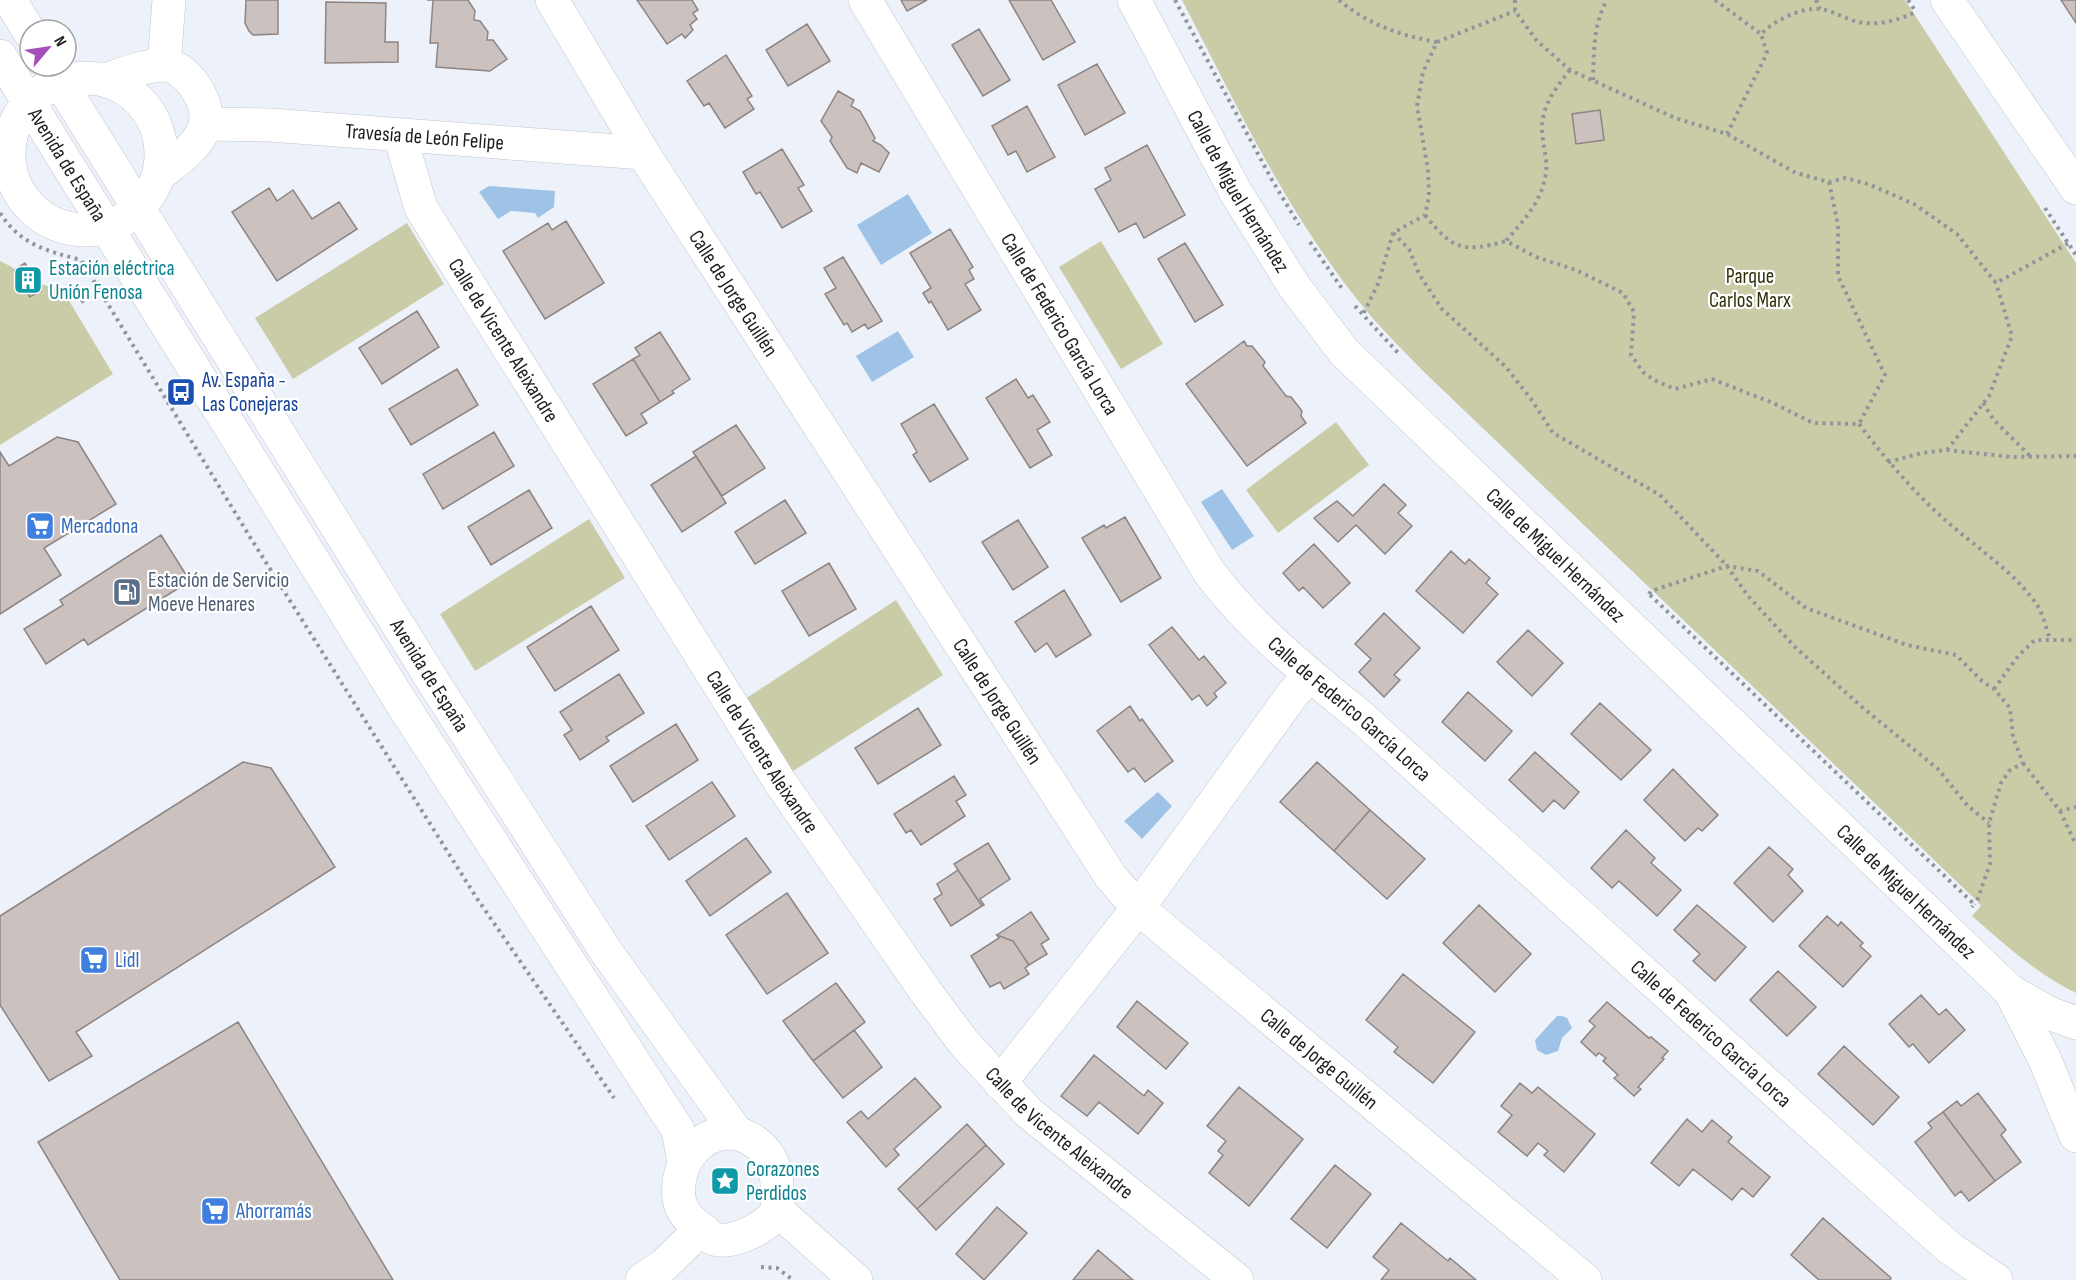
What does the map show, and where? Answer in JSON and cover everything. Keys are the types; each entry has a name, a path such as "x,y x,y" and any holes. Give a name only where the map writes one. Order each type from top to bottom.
{"street":[{"path":"9,0 20,18"},
{"path":"164,65 169,0"},
{"name":"Calle de Jorge Guillén","path":"552,0 643,153 1111,877 1138,908 1585,1280"},
{"name":"Calle de Federico García Lorca","path":"865,0 1209,572 1246,617 1310,675 1360,716 1903,1207 1951,1249 1996,1280"},
{"name":"Calle de Miguel Hernández","path":"1134,0 1235,191 1294,286 1344,352 2010,991 2049,1013 2076,1023"},
{"path":"1947,0 2076,188"},
{"name":"Avenida de España","path":"0,56 410,716 678,1130 684,1162"},
{"path":"105,80 139,69 164,65 177,69 188,77 200,93 206,110 206,124 201,138 192,149 160,174"},
{"name":"Avenida de España","path":"50,78 27,100 12,129 8,159 14,184 29,207 57,225 85,231 107,228 138,210 152,194 160,174 162,150 157,127 153,120 144,106 127,89 105,80 78,76"},
{"name":"Avenida de España","path":"58,78 436,687 607,953 737,1133"},
{"name":"Travesía de León Felipe","path":"206,124 270,125 643,153"},
{"name":"Calle de Vicente Aleixandre","path":"400,136 421,207 780,782 926,992 964,1043 1029,1113 1237,1280"},
{"path":"1000,1083 1138,908 1292,695 1310,675"},
{"path":"2010,991 2045,1060 2076,1136"},
{"path":"737,1133 751,1138 763,1147 774,1163 778,1183 777,1210 764,1224 741,1238 715,1239 692,1223 680,1203 677,1184 684,1162 704,1142 719,1134 737,1133"},
{"path":"777,1210 856,1280"},
{"path":"642,1280 664,1265 701,1229"}],"path":[{"path":"1175,0 1272,180 1300,227"},
{"path":"1339,0 1348,8 1384,28 1412,38 1437,42 1515,11"},
{"path":"1515,0 1515,11 1537,41 1570,69 1675,118 1726,134 1796,172 1828,182 1845,178 1868,184 1914,204 1957,234 1996,283 2012,336 1989,396 1947,450"},
{"path":"1593,80 1597,27 1607,0"},
{"path":"1715,0 1761,34 1767,53 1726,134"},
{"path":"1816,0 1820,9"},
{"path":"1761,34 1770,25 1786,16 1820,9 1849,20 1866,23 1883,23 1916,12"},
{"path":"1363,315 1378,284 1393,233 1425,215 1429,197 1428,170 1418,106 1423,72 1437,42"},
{"path":"1425,215 1442,236 1462,248 1479,249 1506,241 1529,213 1540,195 1546,176 1542,132 1544,112 1550,95 1570,69"},
{"path":"1828,182 1838,225 1838,276 1885,375 1859,424"},
{"path":"0,213 9,227 42,250 81,260 250,537 476,897 618,1102"},
{"path":"1393,233 1409,249 1419,274 1442,309 1506,367 1532,399 1553,433 1660,495 1727,566 1748,596 1796,648 1863,708 1938,769 1968,807 1989,823"},
{"path":"1306,237 1346,294"},
{"path":"1506,241 1536,257 1576,270 1623,294 1634,312 1631,355 1643,372 1654,380 1676,389 1712,379 1773,403 1813,423 1859,424"},
{"path":"1996,283 2069,243"},
{"path":"1353,303 1403,358"},
{"path":"1983,403 1993,419 2030,456"},
{"path":"1859,424 1888,462 1952,526 1991,557 2038,605 2050,639"},
{"path":"1888,462 1922,453 1947,450 2012,457 2076,456"},
{"path":"1649,594 1651,591 1727,566 1758,571 1806,608 1907,645 1956,655 1982,681 1994,688 2010,708 2013,737 2023,763 2060,811 2076,845"},
{"path":"1641,586 1974,904"},
{"path":"1994,688 2019,655 2035,640 2076,640"},
{"path":"1970,909 1977,901 1990,864 1989,823 2001,783 2009,771 2023,763"},
{"path":"2060,811 2076,807"},
{"path":"759,1267 777,1268 793,1280"}],"green space":[{"name":"Parque Carlos Marx","path":"1182,0 1905,0 2076,263 2076,993 2034,968 1972,916 1981,906 1977,901 1424,372 1379,325 1337,273 1288,198 1244,120"},
{"path":"407,223 444,284 293,379 255,318"},
{"path":"1101,241 1163,344 1121,369 1059,267"},
{"path":"0,261 12,267 31,298 42,291 38,283 65,294 113,374 0,445"},
{"path":"1336,422 1369,465 1278,533 1246,490"},
{"path":"589,519 625,578 475,671 440,614"},
{"path":"896,600 943,675 790,773 742,701"}],"water":[{"path":"489,186 555,191 554,207 538,218 535,213 511,211 498,219 479,192"},
{"path":"908,194 932,233 881,265 857,225"},
{"path":"898,331 914,357 872,382 856,356"},
{"path":"1222,489 1254,536 1232,550 1201,502"},
{"path":"1158,792 1172,806 1142,839 1124,821"},
{"path":"1557,1016 1567,1018 1572,1028 1562,1038 1558,1051 1546,1055 1537,1050 1535,1040"}],"building":[{"path":"246,0 278,0 278,34 253,35 249,31 245,23"},
{"path":"433,0 468,0 475,11 474,20 480,21 488,32 487,40 493,40 507,59 490,71 436,67 438,43 430,43"},
{"path":"637,0 692,0 698,10 693,13 697,19 690,25 693,30 685,38 682,34 667,44"},
{"path":"901,0 927,0 907,11"},
{"path":"1009,0 1051,0 1075,42 1043,60"},
{"path":"2061,0 2076,0 2076,23"},
{"path":"326,2 386,3 385,42 398,42 398,62 325,63"},
{"path":"807,24 830,61 788,86 766,50"},
{"path":"979,29 1010,80 983,96 952,45"},
{"path":"726,55 752,96 747,99 754,109 725,128 709,103 704,106 687,81"},
{"path":"1097,64 1125,113 1085,135 1058,85"},
{"path":"838,91 854,100 851,106 860,111 875,138 873,141 889,153 879,172 861,163 857,173 847,168 830,141 832,137 821,121"},
{"path":"1027,106 1055,157 1027,172 1016,151 1008,155 992,126"},
{"path":"1600,110 1604,140 1576,144 1572,114"},
{"path":"1147,145 1185,215 1144,238 1136,223 1119,232 1095,189 1111,180 1105,168"},
{"path":"782,149 804,185 798,188 812,211 782,228 760,192 756,194 743,172"},
{"path":"269,188 277,201 293,190 312,219 339,202 357,229 277,281 232,212"},
{"path":"566,221 604,283 545,319 503,251 548,223 552,230"},
{"path":"950,229 973,267 969,270 974,279 965,284 981,310 948,330 931,301 929,303 923,293 931,288 910,253"},
{"path":"1185,243 1223,305 1195,322 1158,259"},
{"path":"843,257 882,321 868,329 865,324 852,332 847,323 844,325 825,294 836,288 824,268"},
{"name":"Estación eléctrica Unión Fenosa","path":"25,263 41,291 30,297 14,270"},
{"path":"417,311 439,347 382,384 359,348"},
{"path":"660,332 690,379 660,402 633,359 640,355 635,348"},
{"path":"1244,341 1247,346 1252,346 1265,362 1263,366 1286,396 1291,397 1302,411 1301,416 1306,423 1247,466 1186,384"},
{"path":"633,359 660,402 641,414 647,423 626,436 593,384"},
{"path":"457,369 478,405 411,445 389,409"},
{"path":"1016,379 1028,398 1033,395 1050,422 1037,430 1052,455 1030,468 986,398"},
{"path":"934,404 968,459 930,482 913,455 917,452 901,424"},
{"path":"736,425 765,468 722,496 693,452"},
{"path":"494,432 514,466 443,509 423,474"},
{"name":"Mercadona","path":"57,437 78,442 116,504 44,548 61,575 0,614 0,452 9,466"},
{"path":"696,456 726,503 682,532 651,485"},
{"path":"1384,484 1406,505 1398,513 1412,526 1385,554 1356,525 1338,542 1314,518 1337,501 1353,516"},
{"path":"529,490 552,528 491,565 468,527"},
{"path":"785,500 806,533 755,564 735,532"},
{"path":"1125,517 1161,578 1121,602 1082,538 1104,525 1106,528"},
{"path":"1018,520 1048,567 1013,590 982,542"},
{"path":"161,535 190,581 88,645 84,639 46,664 24,629 63,605 60,600"},
{"path":"1314,544 1350,583 1323,608 1303,587 1299,591 1283,573"},
{"path":"1451,551 1465,564 1469,559 1490,578 1486,583 1498,594 1463,633 1416,591"},
{"path":"829,563 856,609 809,636 782,591"},
{"path":"1064,590 1091,635 1056,657 1047,643 1035,652 1015,622"},
{"path":"591,606 619,650 555,691 527,647"},
{"path":"1384,613 1420,648 1394,675 1400,680 1384,697 1359,672 1371,659 1355,644"},
{"path":"1172,627 1199,660 1204,656 1226,683 1214,693 1217,697 1207,706 1199,695 1192,700 1149,645"},
{"path":"1528,630 1563,663 1532,696 1497,662"},
{"path":"619,674 644,713 606,737 609,741 580,760 564,735 572,730 560,712"},
{"path":"1468,692 1512,731 1485,761 1442,722"},
{"path":"1600,703 1651,750 1621,780 1571,734"},
{"path":"1130,706 1173,761 1145,782 1134,768 1128,772 1097,731"},
{"path":"918,708 941,745 878,784 855,748"},
{"path":"676,724 698,760 633,802 610,766"},
{"path":"1535,752 1579,792 1564,809 1554,800 1543,812 1509,780"},
{"name":"Lidl","path":"243,762 271,768 335,867 76,1032 92,1056 49,1081 0,1005 0,916"},
{"path":"1317,762 1370,810 1334,851 1280,802"},
{"path":"1673,769 1718,815 1702,831 1698,828 1685,841 1644,800"},
{"path":"954,776 966,795 956,801 965,816 921,845 911,830 906,833 894,814"},
{"path":"712,782 735,816 669,860 646,826"},
{"path":"1370,810 1425,859 1387,899 1334,851"},
{"path":"1626,830 1655,858 1651,863 1681,890 1657,916 1619,881 1612,888 1591,868"},
{"path":"746,838 771,872 710,916 686,881"},
{"path":"988,843 1010,879 980,899 984,905 982,906 954,864"},
{"path":"1769,847 1793,869 1788,875 1803,891 1773,922 1734,883"},
{"path":"958,870 982,906 951,926 934,899 942,894 937,884"},
{"path":"787,893 828,953 767,994 726,935"},
{"path":"1479,905 1531,954 1495,992 1443,943"},
{"path":"1697,905 1746,947 1715,981 1693,961 1700,954 1674,930"},
{"path":"1031,912 1049,939 1041,944 1047,954 1029,965 1013,941 997,935"},
{"path":"1827,916 1838,926 1841,922 1863,943 1860,946 1871,956 1843,987 1799,946"},
{"path":"997,935 1013,941 1029,965 1025,968 1029,974 1004,989 1000,982 990,987 971,956 999,938"},
{"path":"1778,971 1816,1007 1787,1036 1750,1000"},
{"path":"1403,974 1475,1032 1433,1083 1394,1052 1398,1047 1366,1020"},
{"path":"836,983 865,1022 813,1061 783,1021"},
{"path":"1921,995 1939,1015 1946,1009 1965,1030 1929,1063 1913,1044 1909,1047 1889,1024"},
{"path":"1137,1001 1188,1043 1166,1069 1117,1027"},
{"path":"1607,1002 1668,1051 1662,1058 1664,1059 1638,1087 1641,1089 1634,1096 1614,1078 1618,1075 1603,1061 1606,1058 1599,1053 1596,1056 1581,1042 1595,1026 1589,1021"},
{"name":"Ahorramás","path":"238,1022 393,1280 120,1280 38,1142"},
{"path":"854,1030 882,1067 843,1098 813,1061"},
{"path":"1844,1046 1899,1097 1873,1125 1818,1074"},
{"path":"1094,1055 1144,1096 1148,1090 1163,1103 1138,1134 1099,1102 1087,1116 1061,1096"},
{"path":"915,1078 941,1107 894,1149 899,1155 886,1167 847,1122 861,1111 868,1119"},
{"path":"1520,1083 1532,1093 1538,1087 1595,1134 1564,1172 1544,1155 1548,1151 1538,1143 1527,1156 1498,1132 1512,1115 1501,1106"},
{"path":"1239,1087 1303,1139 1249,1206 1209,1173 1223,1155 1218,1151 1226,1141 1207,1126"},
{"path":"1978,1093 2006,1130 2001,1135 2021,1162 1995,1181 1943,1112 1957,1101 1961,1106"},
{"path":"1943,1112 1995,1181 1969,1201 1961,1191 1955,1196 1915,1142 1932,1128 1928,1123"},
{"path":"1687,1119 1702,1132 1712,1120 1732,1137 1728,1142 1770,1177 1753,1197 1742,1188 1732,1200 1693,1169 1679,1186 1651,1163"},
{"path":"967,1124 986,1145 917,1209 898,1189"},
{"path":"986,1145 1004,1164 936,1230 917,1209"},
{"path":"1335,1165 1371,1194 1327,1248 1291,1219"},
{"path":"997,1207 1027,1233 984,1280 956,1254"},
{"path":"1823,1218 1891,1278 1890,1280 1819,1280 1791,1255"},
{"path":"1401,1223 1448,1261 1450,1258 1476,1280 1381,1280 1389,1270 1373,1257"},
{"path":"1098,1250 1133,1280 1073,1280"}],"place":[{"name":"Estación eléctrica Unión Fenosa","path":"28,280"},
{"name":"Av. España - Las Conejeras","path":"181,392"},
{"name":"Mercadona","path":"40,526"},
{"name":"Estación de Servicio Moeve Henares","path":"127,592"},
{"name":"Lidl","path":"94,960"},
{"name":"Corazones Perdidos","path":"725,1181"},
{"name":"Ahorramás","path":"215,1211"}]}
